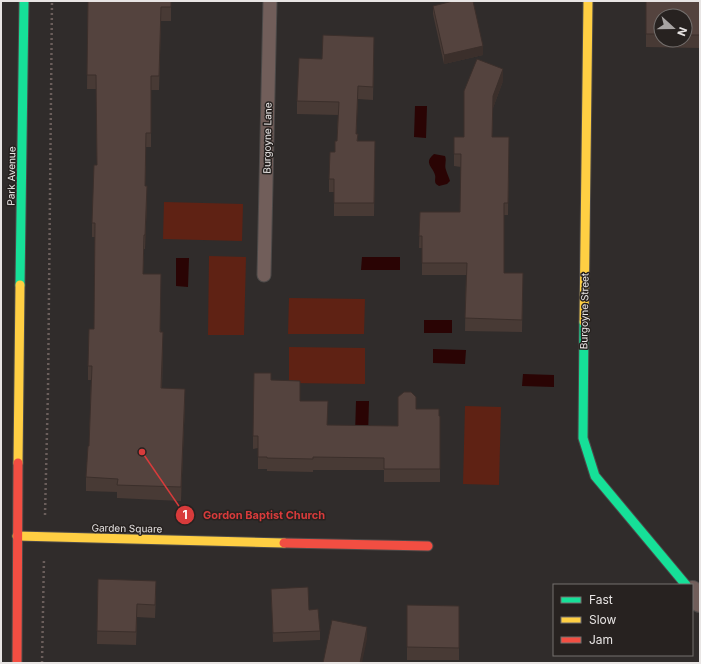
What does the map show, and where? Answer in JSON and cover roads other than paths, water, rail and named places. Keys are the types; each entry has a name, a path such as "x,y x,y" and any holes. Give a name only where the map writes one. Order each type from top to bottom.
{"street":[{"name":"Park Avenue","path":"17,663 17,536 24,1"},
{"name":"Burgoyne Street","path":"588,1 583,438 595,476 685,584"},
{"name":"Garden Square","path":"17,536 428,546"},
{"path":"693,593 700,601"}],"lane":[{"name":"Burgoyne Lane","path":"264,275 270,1"}],"place":[{"name":"Gordon Baptist Church","path":"142,452"}]}
